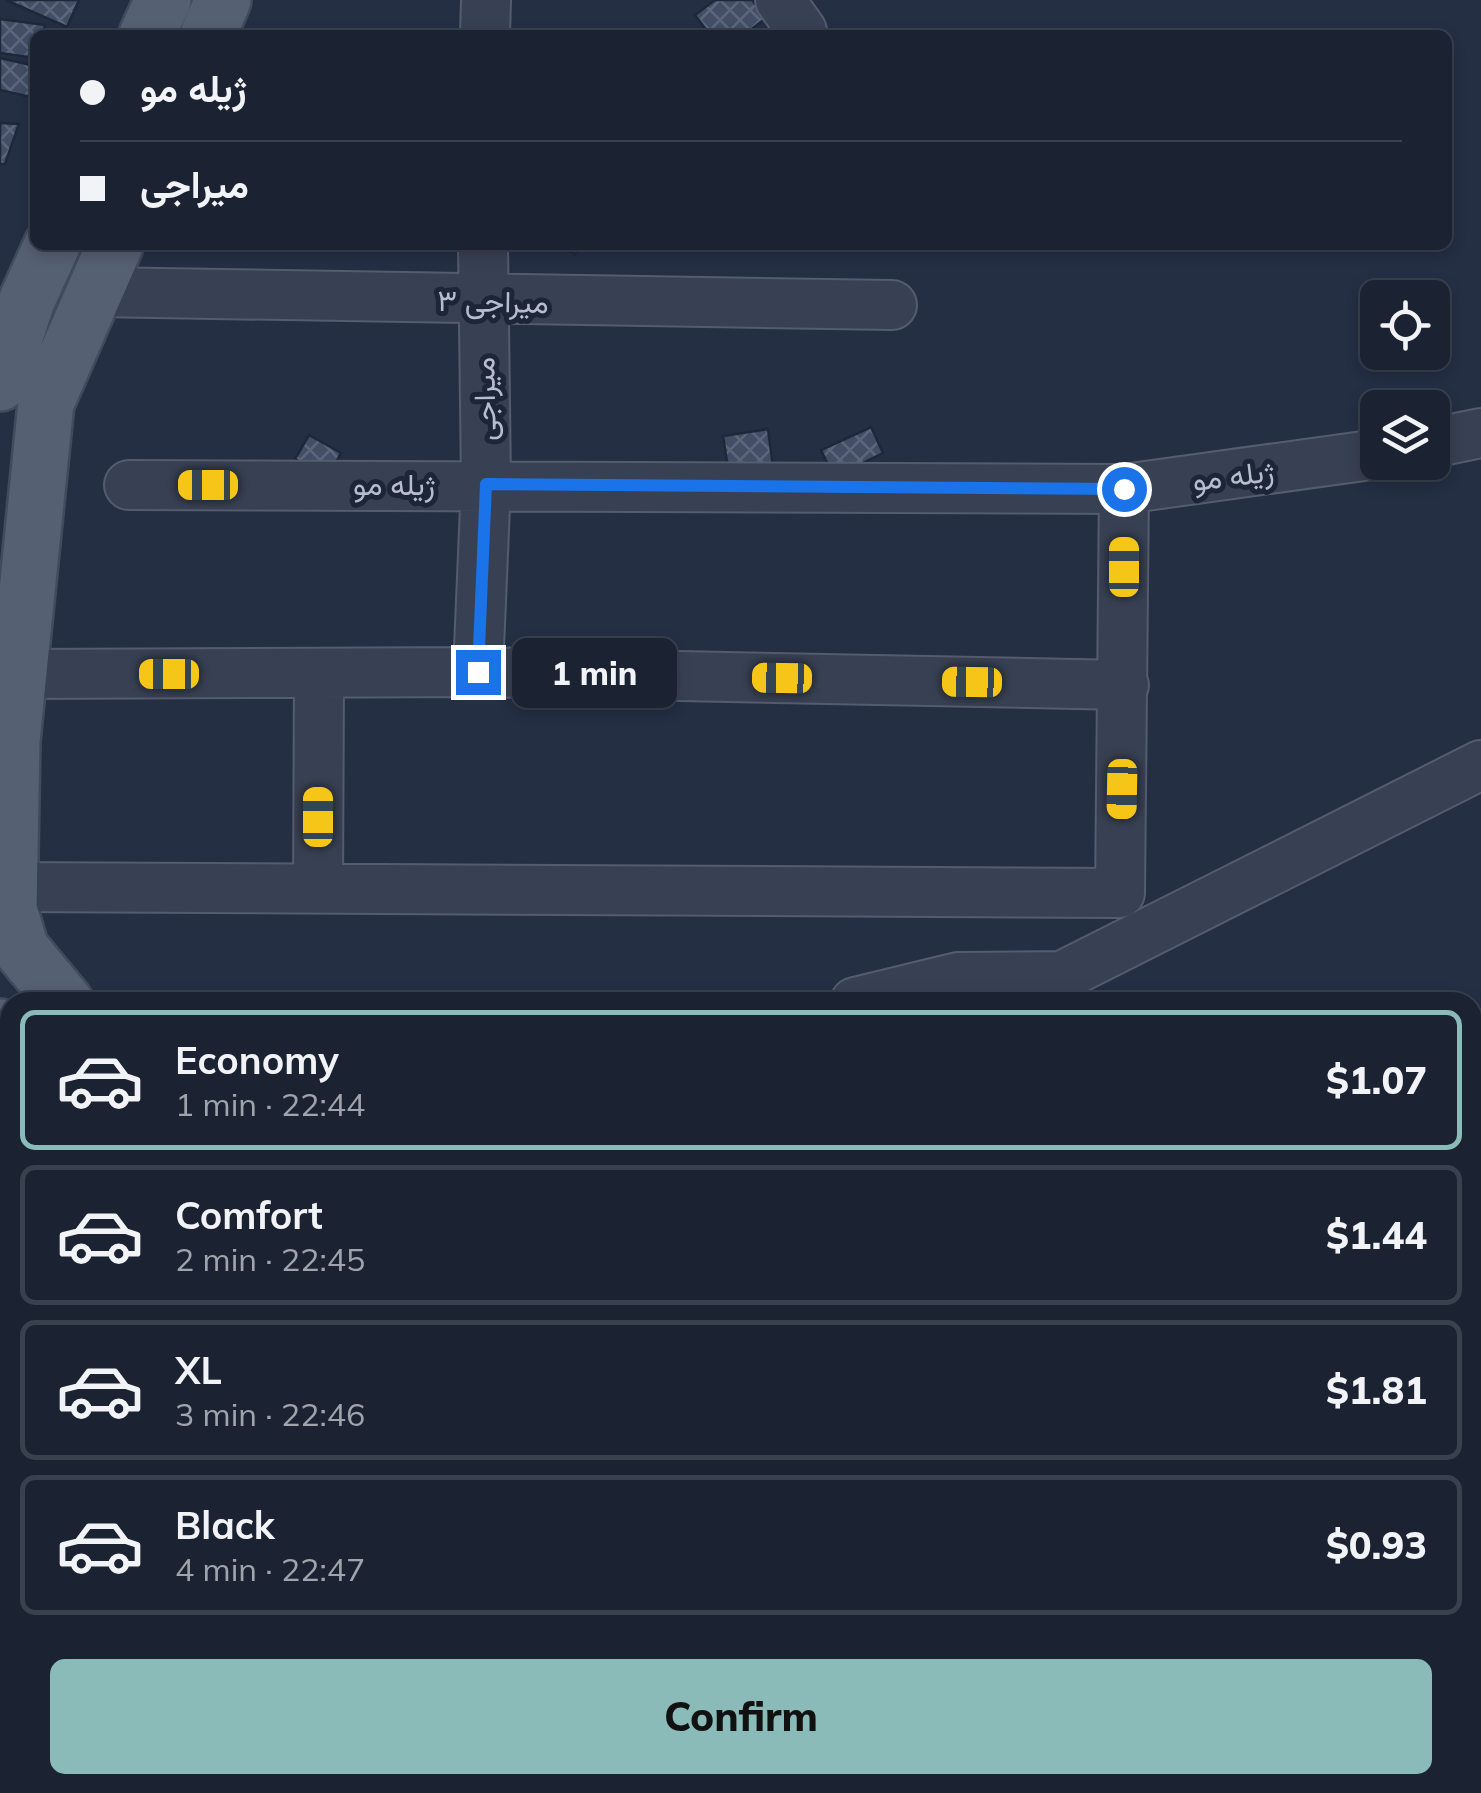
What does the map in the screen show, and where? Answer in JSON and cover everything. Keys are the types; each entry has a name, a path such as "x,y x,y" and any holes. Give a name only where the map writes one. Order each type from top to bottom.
{"main road":[{"path":"149,30 163,0"},
{"path":"210,30 223,0"},
{"path":"0,383 14,296 48,250"},
{"path":"56,992 22,950 9,910 19,674 46,403 105,269"}],"street":[{"path":"485,30 486,0"},
{"name":"میراجی","path":"478,672 486,484 483,250"},
{"name":"میراجی ۳","path":"105,269 482,301 892,305"},
{"path":"1450,439 1481,433"},
{"name":"ژیله مو","path":"129,486 486,484 1124,489 1360,456"},
{"path":"8,887 1120,893 1124,489"},
{"path":"19,674 478,672 1124,684"},
{"path":"318,675 318,888"},
{"path":"897,992 958,977 1062,976 1481,765"}],"building":[{"path":"6,0 79,0 67,27"},
{"path":"715,0 752,0 766,18 750,30 706,30 695,15"},
{"path":"0,19 45,25 44,30 30,30 30,57 0,53"},
{"path":"0,58 30,65 30,97 0,90"},
{"path":"0,123 19,124 5,164 0,164"},
{"path":"871,427 883,453 834,477 821,450"},
{"path":"768,429 774,474 730,481 723,436"},
{"path":"309,435 341,453 328,477 295,459"}],"route":[{"path":"478,672 486,484 1124,489"}]}
